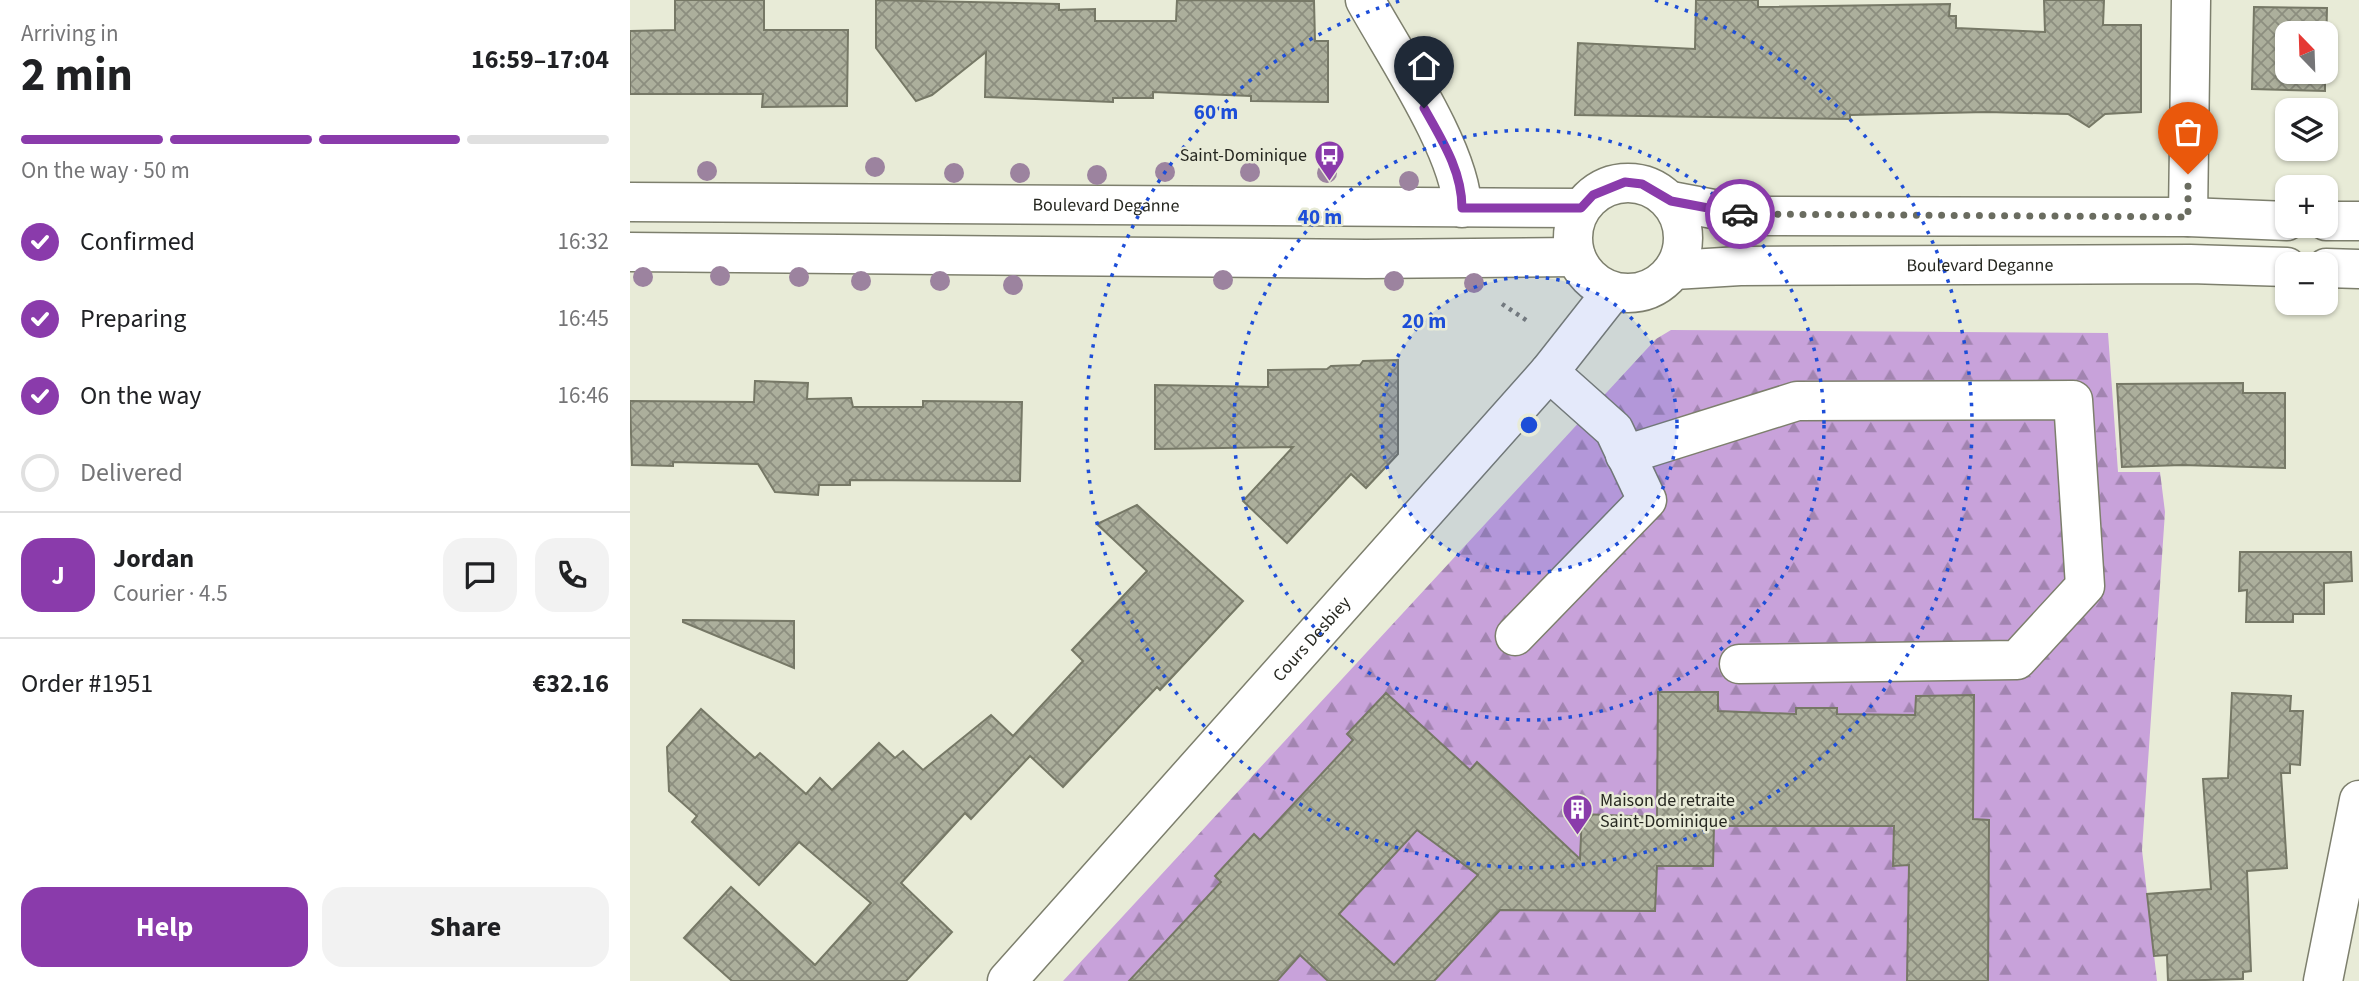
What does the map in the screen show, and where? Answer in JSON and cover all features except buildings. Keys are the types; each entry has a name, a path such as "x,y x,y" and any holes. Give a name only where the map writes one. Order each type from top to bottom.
{"street":[{"path":"1365,0 1448,152 1462,190 1462,208"},
{"path":"2188,217 2191,0"},
{"path":"1671,201 1681,217 1684,235 1682,253 1674,270 1662,282 1647,290 1612,292 1597,284 1584,272 1576,257 1573,241 1574,224 1581,208 1600,191 1625,182 1650,187 1671,201 1750,216 2188,217 2275,221"},
{"name":"Boulevard Deganne","path":"630,202 1581,208"},
{"path":"2338,221 2359,222"},
{"path":"630,252 1366,259 1576,257"},
{"name":"Boulevard Deganne","path":"1674,270 1768,266 2190,264 2275,267"},
{"path":"2338,268 2359,269"},
{"name":"Cours Desbiey","path":"1007,981 1549,372 1612,292"},
{"path":"1515,636 1647,500 1614,430 1549,372"},
{"path":"1625,456 1797,401 2073,400 2085,586 2017,660 1739,664"},
{"path":"2323,981 2359,800"}],"green space":[{"path":"1671,330 2108,333 2118,472 2160,472 2165,512 2142,850 2157,981 1063,981 1656,339"}],"way so far":[{"path":"1740,214 2188,217 2188,174"}],"place":[{"name":"Saint-Dominique","path":"1330,182"},
{"name":"Maison de retraite Saint-Dominique","path":"1577,837"}],"route":[{"path":"1424,108 1448,152 1462,190 1462,208 1581,208 1593,195 1625,182 1658,190 1671,201 1740,214"}]}
